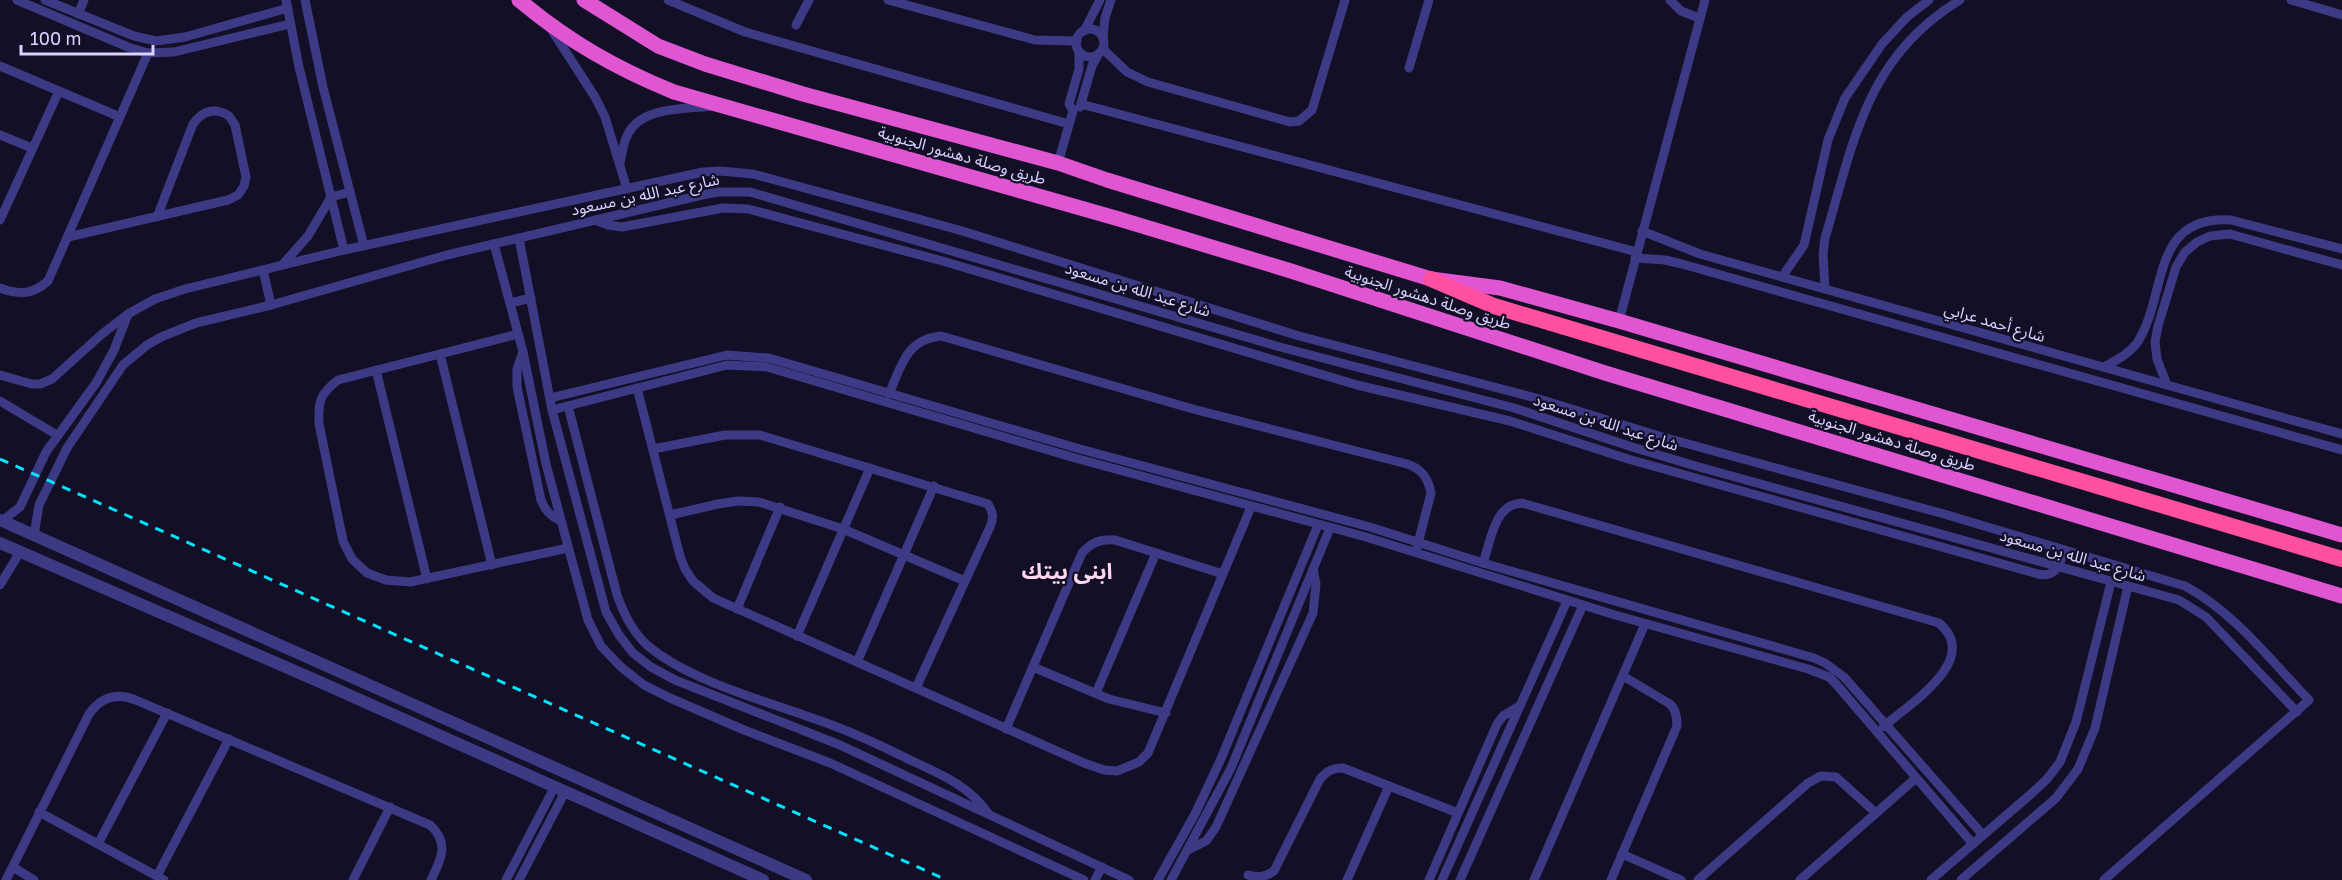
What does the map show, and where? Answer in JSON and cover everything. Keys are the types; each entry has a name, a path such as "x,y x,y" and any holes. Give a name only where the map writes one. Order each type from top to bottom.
{"highway":[{"name":"طريق وصلة دهشور الجنوبية","path":"519,0 586,50 629,74 674,92 1119,219 1291,271 1605,373 2342,596"},
{"name":"طريق وصلة دهشور الجنوبية","path":"584,0 658,46 705,64 803,94 1058,163 1431,279 1494,306 2342,559"},
{"path":"1431,279 1500,288 1619,321 2342,535"}],"street":[{"path":"17,0 148,53 174,52 290,24"},
{"path":"45,0 142,39 171,40 265,15 287,4 344,250"},
{"path":"78,14 84,0"},
{"path":"305,0 316,57 364,246"},
{"path":"668,0 745,32 1069,124"},
{"path":"796,26 809,0"},
{"path":"888,0 1035,40 1078,46 1091,57 1101,51"},
{"path":"1058,163 1073,111 1069,104 1079,69 1078,46 1100,0"},
{"path":"1073,111 1081,104 1092,66 1101,51 1105,18 1111,0"},
{"path":"1101,51 1127,72 1148,82 1290,122 1299,121 1312,110 1345,0"},
{"path":"1409,69 1429,0"},
{"path":"1670,0 1681,11 1700,18"},
{"path":"1619,321 1705,0"},
{"path":"1825,289 1822,254 1825,238 1857,129 1870,98 1905,43 1932,18 1960,0"},
{"path":"2290,0 2342,15"},
{"path":"1782,277 1804,245 1828,140 1838,111 1862,71 1882,44 1926,1"},
{"path":"265,15 272,20 269,29"},
{"path":"547,22 605,117 627,189"},
{"path":"108,38 112,27"},
{"path":"1084,31 1096,30 1103,37"},
{"path":"0,288 14,293 27,294 39,289 48,281 148,53"},
{"path":"0,66 120,117"},
{"path":"1,214 59,91"},
{"path":"1081,104 1636,255 1673,262 2342,450"},
{"path":"619,166 626,137 633,126 644,117 721,105"},
{"path":"68,237 157,217 228,200 238,195 244,186 246,177 235,125 229,116 214,110 205,112 193,123 157,217"},
{"path":"0,135 32,148"},
{"name":"شارع عبد الله بن مسعود","path":"0,375 32,384 52,379 102,333 128,314 163,296 344,250 703,172 736,172 757,175 876,207 1299,336 1536,398 1670,439 1944,514 2168,580 2202,596 2231,619 2309,700 2297,712 2220,630 2200,612 2179,600 1632,447 1514,408 1310,355 765,195 734,191 702,195 447,255 271,305 196,322 147,345 123,365 59,462 39,505 34,535"},
{"path":"282,265 308,236 331,197 350,192"},
{"path":"596,220 622,227 735,207 831,230 920,255 1357,385 1510,422 1628,459 2038,574 2046,576 2054,573 2059,567 2064,550"},
{"path":"870,226 876,207"},
{"path":"2103,367 2123,356 2136,343 2145,326 2166,256 2178,236 2195,225 2212,220 2231,220 2342,249"},
{"name":"شارع أحمد عرابي","path":"1642,231 1694,252 2342,434"},
{"path":"2167,385 2157,359 2156,334 2176,267 2181,258 2197,242 2210,236 2230,234 2342,265"},
{"path":"519,238 552,410 606,612 633,653 651,667 675,680 840,745 1129,880"},
{"path":"920,255 923,241"},
{"path":"494,244 523,352 557,505 588,621 602,646 621,667 644,685 707,715 830,763 1084,880"},
{"path":"263,270 271,305"},
{"path":"510,303 531,298"},
{"path":"1119,313 1123,300"},
{"path":"1895,323 1899,310"},
{"path":"1,521 20,507 36,470 57,435 96,383 114,350 128,314"},
{"path":"1212,341 1216,328"},
{"path":"518,334 339,380 324,391 318,407 319,424 343,541 352,559 367,573 386,580 410,582 568,548"},
{"path":"889,394 908,352 916,343 928,337 940,336 1226,418 1407,464 1422,472 1430,485 1429,501 1415,553"},
{"path":"523,352 517,369 517,387 541,500 545,509 561,521"},
{"path":"440,354 492,565"},
{"path":"552,410 637,388 704,366 727,355 756,356 972,428 1330,528 1567,601 1820,673 1836,684 1973,844"},
{"path":"1306,370 1310,355"},
{"path":"550,398 704,366"},
{"path":"376,370 427,579"},
{"path":"837,384 889,394 1370,527 1483,563 1825,663 1844,677 1983,835"},
{"path":"637,388 685,569 693,580 713,598 1006,729 1104,770 1117,771 1139,762 1148,753 1251,507"},
{"path":"0,401 57,435"},
{"path":"568,406 608,564 624,614 634,631 648,645 681,667 752,696 847,730 964,787 990,814"},
{"path":"1510,422 1514,408"},
{"path":"972,428 974,418"},
{"path":"653,449 725,435 760,435 988,504 993,519 916,688"},
{"path":"1628,459 1632,447"},
{"path":"797,636 870,468"},
{"path":"1722,486 1726,474"},
{"path":"857,662 933,486"},
{"path":"557,505 576,500"},
{"path":"670,515 738,501 759,502 843,529 965,581"},
{"path":"1272,513 1275,502"},
{"path":"1483,563 1501,511 1511,505 1522,503 1940,623 1949,631 1954,643 1953,656 1948,668 1877,732"},
{"path":"1828,515 1831,503"},
{"path":"737,609 780,507"},
{"path":"1939,533 1944,514"},
{"path":"1,521 806,880"},
{"path":"1158,880 1195,814 1220,761 1318,525"},
{"path":"1171,880 1231,768 1330,528"},
{"path":"1006,729 1082,553 1091,544 1102,539 1115,540 1223,574"},
{"path":"0,543 320,682 763,880"},
{"path":"0,585 20,552"},
{"path":"1096,693 1156,553"},
{"path":"594,568 608,564"},
{"path":"95,583 103,566"},
{"path":"1188,850 1206,841 1216,827 1313,613 1316,584 1313,569"},
{"path":"1931,880 2048,779 2060,762 2076,722 2111,582"},
{"path":"1961,880 2056,798 2078,769 2095,728 2128,586"},
{"path":"1442,880 1567,601"},
{"path":"1615,615 1619,602"},
{"path":"1460,880 1583,605"},
{"path":"1534,880 1646,624"},
{"path":"320,682 328,665"},
{"path":"675,680 681,667"},
{"path":"1033,667 1124,703 1166,713"},
{"path":"1611,880 1677,726 1674,708 1670,704 1623,676"},
{"path":"6,880 89,714 102,700 121,696 167,713 430,825 441,838 442,856 431,880"},
{"path":"747,710 752,696"},
{"path":"1429,880 1497,724 1503,716 1520,706"},
{"path":"2104,880 2297,712"},
{"path":"98,844 167,713"},
{"path":"2076,722 2095,728"},
{"path":"840,745 847,730"},
{"path":"39,812 160,878 229,739"},
{"path":"1248,875 1257,878 1274,872 1320,779 1325,772 1334,768 1343,768 1458,813"},
{"path":"1698,880 1808,783 1821,776 1836,777 1876,813"},
{"path":"1800,880 1916,777"},
{"path":"1347,880 1389,786"},
{"path":"506,880 539,818 559,790"},
{"path":"519,880 549,822 559,790"},
{"path":"353,880 390,807"},
{"path":"539,818 549,822"},
{"path":"742,871 749,854"},
{"path":"1622,854 1681,880"},
{"path":"13,867 34,880"},
{"path":"1095,880 1101,867"}],"railway":[{"path":"0,459 947,880"}],"district":[{"name":"ابنى بيتك","path":"1067,571"}]}
